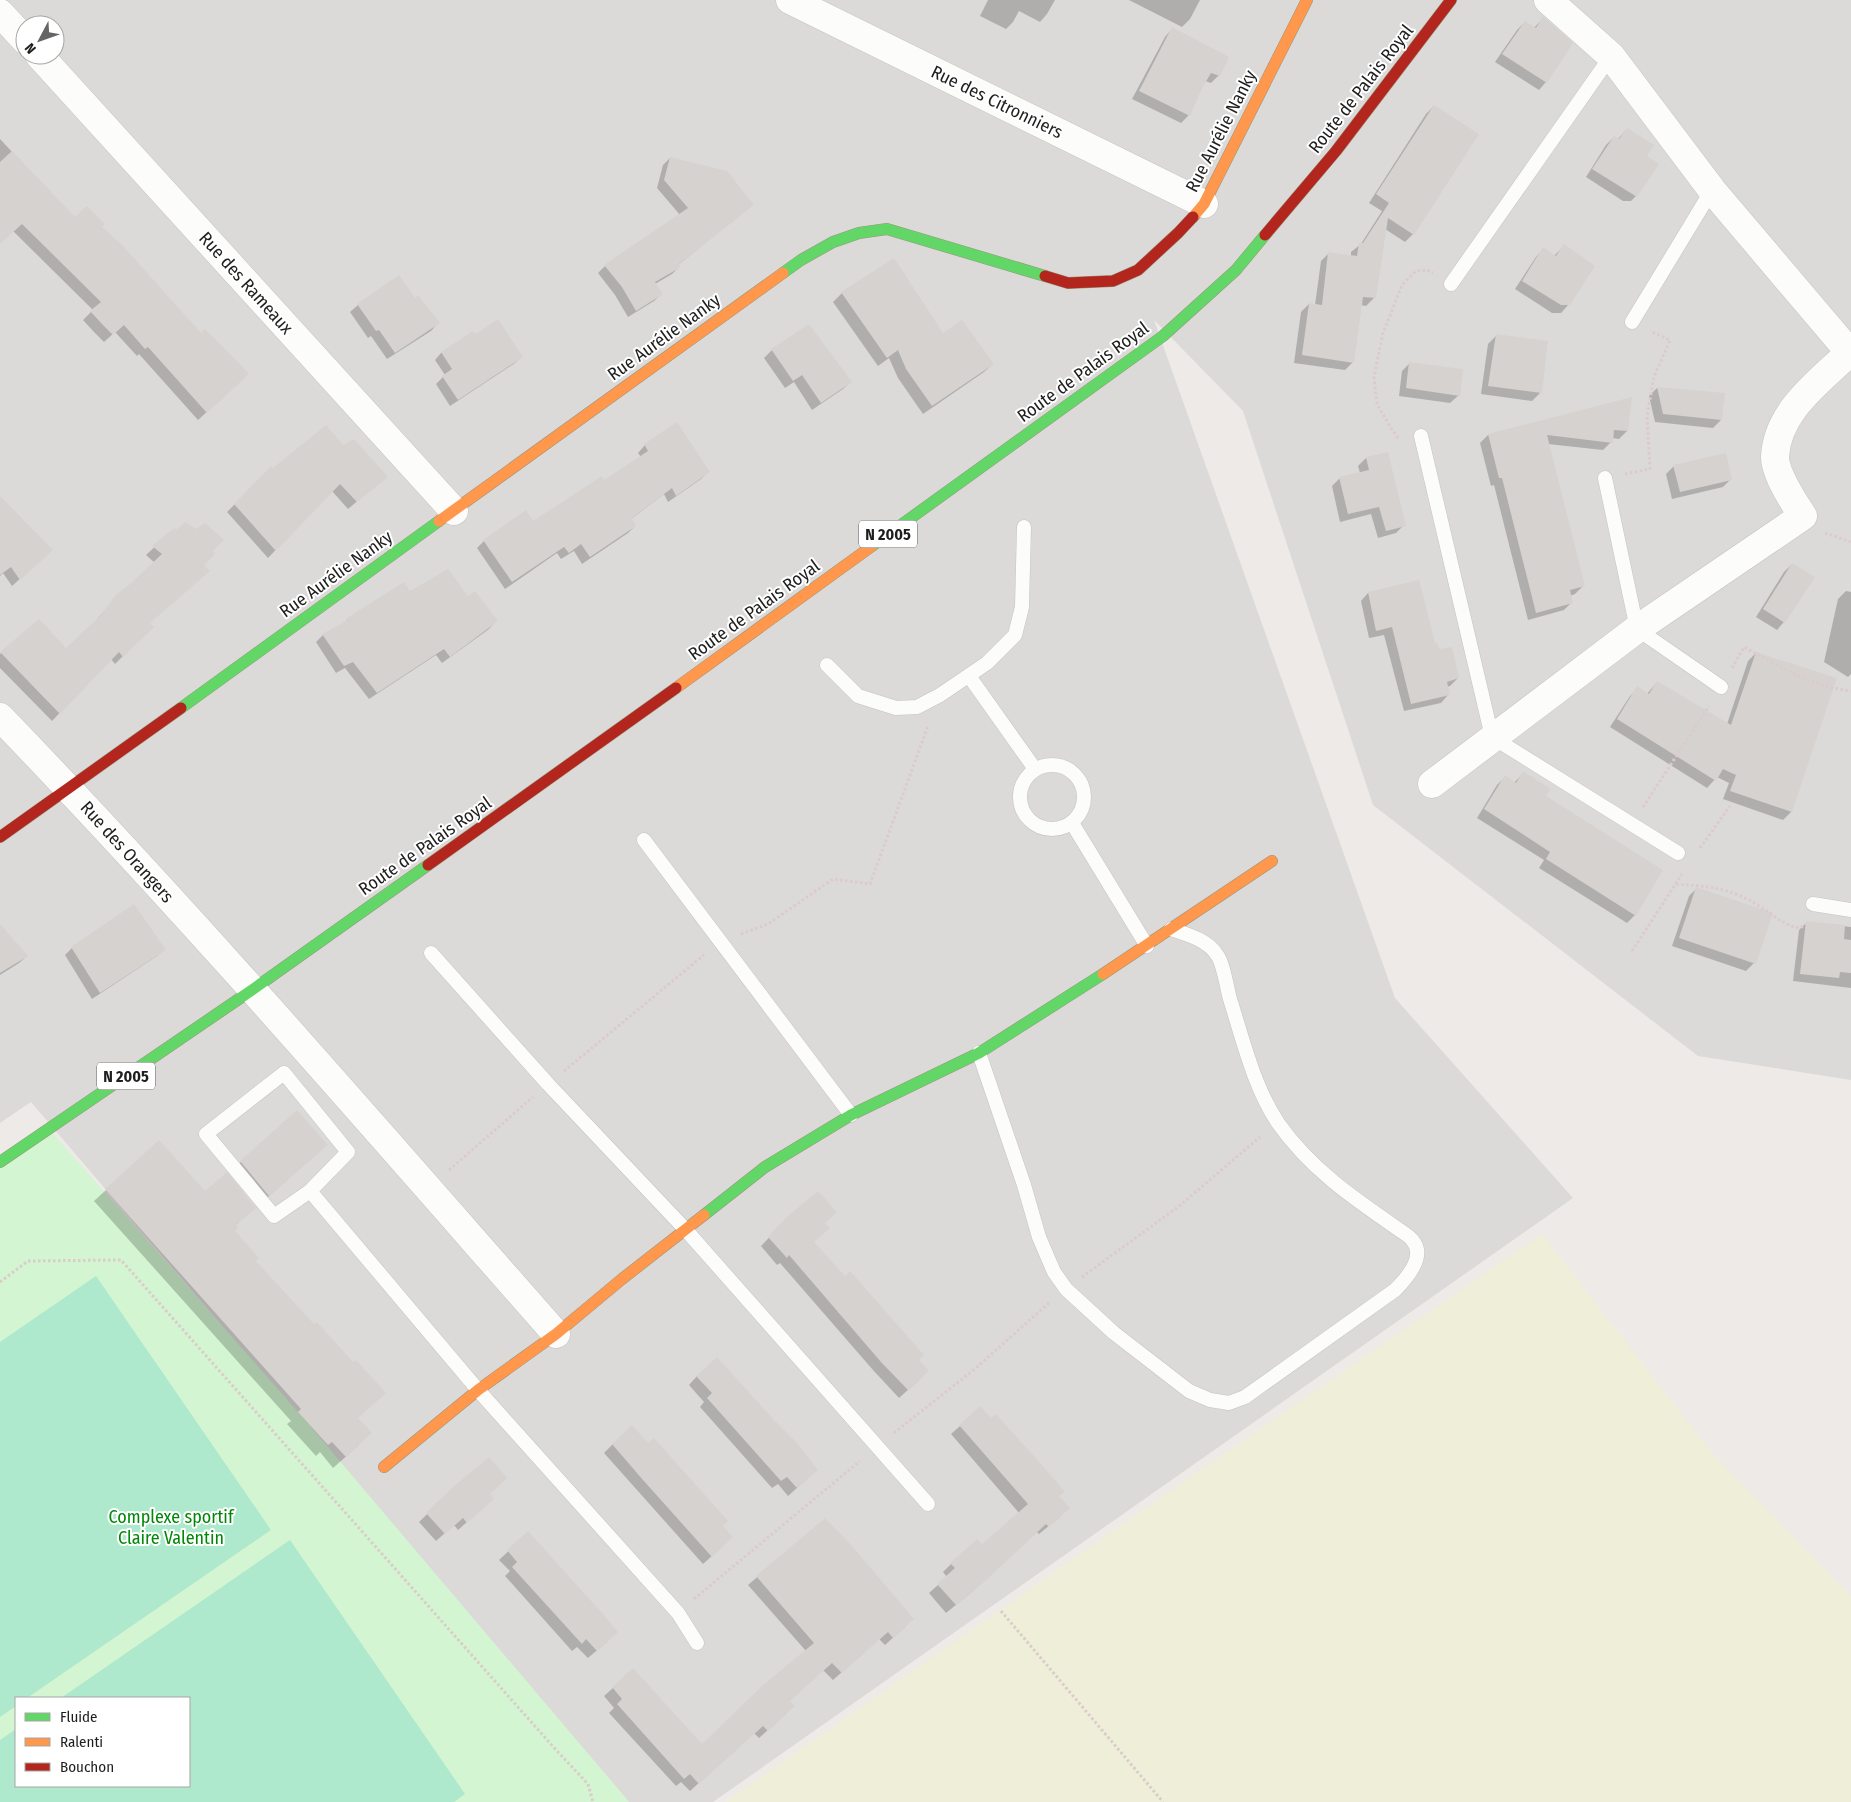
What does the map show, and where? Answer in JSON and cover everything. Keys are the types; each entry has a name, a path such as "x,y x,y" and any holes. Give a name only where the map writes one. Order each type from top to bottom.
{"street":[{"name":"Rue des Citronniers","path":"790,0 1204,204"},
{"name":"Rue Aurélie Nanky","path":"0,837 801,260 833,242 858,234 887,229 1068,283 1113,281 1138,270 1178,233 1204,204 1307,0"},
{"name":"Route de Palais Royal","path":"0,1162 252,990 636,718 1163,336 1236,270 1336,151 1451,0"},
{"path":"1432,784 1492,737 1637,630 1803,516 1782,480 1775,458 1781,432 1792,408 1850,353 1712,190 1611,56 1548,0"},
{"path":"0,13 15,29"},
{"name":"Rue des Rameaux","path":"48,65 454,511"},
{"name":"Rue des Orangers","path":"0,717 69,789 252,990 556,1334"},
{"path":"384,1467 478,1390 556,1334 685,1229 765,1167 851,1115 979,1053 1146,946 1272,860"}],"lane":[{"path":"1450,284 1611,56"},
{"path":"1632,322 1712,190"},
{"path":"1421,436 1492,737 1678,854"},
{"path":"1605,478 1637,630 1721,687"},
{"path":"827,665 858,696 896,708 917,707 969,676 1001,652 1015,635 1022,607 1024,527"},
{"path":"969,676 1035,769"},
{"path":"1050,764 1067,768 1079,779 1084,794 1082,811 1072,823 1056,830 1038,827 1025,816 1019,799 1022,782 1035,769 1050,764"},
{"path":"1072,823 1146,946"},
{"path":"644,840 851,1115"},
{"path":"1813,904 1851,910"},
{"path":"979,1053 1024,1185 1039,1237 1054,1272 1066,1289 1114,1333 1189,1391 1210,1400 1229,1403 1245,1397 1395,1290 1406,1280 1417,1259 1417,1249 1413,1241 1325,1176 1295,1144 1278,1122 1261,1091 1218,955 1204,943 1171,929"},
{"path":"431,953 548,1084 685,1229 928,1504"},
{"path":"284,1073 348,1152 310,1191 274,1216 206,1134 284,1073"},
{"path":"310,1191 478,1390 678,1613 697,1644"}],"path":[{"path":"1421,436 1400,440 1377,404 1374,377 1384,333 1402,285 1416,271 1427,270 1450,284"},
{"path":"1605,478 1650,469 1648,416 1654,377 1670,340 1632,322"},
{"path":"1632,825 1721,687 1744,646 1795,675 1834,689 1851,691"},
{"path":"1696,853 1730,806"},
{"path":"1632,951 1686,869"},
{"path":"1676,884 1715,887 1740,896 1791,927 1800,928 1809,922 1813,904"},
{"path":"678,1613 878,1446 976,1368 1066,1289 1178,1207 1278,1122"},
{"path":"0,1282 28,1261 121,1260 588,1784 593,1802"},
{"path":"1001,1611 1163,1802"}],"shaded area":[{"path":"0,0 1851,0 1851,1080 1698,1056 1373,805 1243,411 1154,320 1395,998 1573,1198 713,1802 629,1802 31,1102 0,1123"}],"green space":[{"name":"Complexe sportif Claire Valentin","path":"49,1129 305,1420 629,1802 0,1802 0,1162"},
{"path":"1542,1234 1713,1454 1851,1596 1851,1802 725,1802 1169,1492"},
{"path":"96,1276 271,1530 28,1697 15,1697 15,1707 0,1717 0,1342"},
{"path":"290,1540 465,1794 454,1802 0,1802 0,1740 15,1730 15,1787 190,1787 190,1697 62,1697"}],"building":[{"path":"1543,16 1573,43 1547,83 1502,54 1525,21 1536,28"},
{"path":"1172,27 1229,57 1220,76 1211,73 1201,90 1190,116 1139,91"},
{"path":"1434,105 1479,134 1414,235 1388,218 1376,298 1363,297 1354,363 1302,355 1309,303 1322,305 1328,252 1357,256 1359,243 1363,243 1389,203 1376,194"},
{"path":"1627,128 1654,145 1647,156 1659,164 1637,197 1592,169 1614,136 1619,139"},
{"path":"12,151 75,217 87,206 105,224 102,227 122,245 201,333 205,329 249,374 207,413 148,347 145,349 124,325 113,335 102,324 90,311 101,302 22,224 0,244 0,162"},
{"path":"670,157 727,171 754,205 679,264 681,267 655,282 663,294 636,311 622,287 604,265 688,208 664,180"},
{"path":"1564,244 1595,266 1570,305 1561,305 1522,281 1543,247 1556,256"},
{"path":"894,258 943,333 962,320 994,364 932,406 906,369 898,350 887,358 841,292"},
{"path":"399,275 415,298 418,295 440,323 395,353 379,330 376,331 357,304"},
{"path":"498,319 523,357 458,400 442,376 452,369 441,352 473,331 476,334"},
{"path":"809,324 852,382 821,403 802,375 793,381 771,349"},
{"path":"1496,334 1548,341 1542,393 1488,386"},
{"path":"1409,362 1463,369 1460,396 1406,388"},
{"path":"1657,387 1725,393 1722,420 1663,414"},
{"path":"1632,397 1628,431 1614,430 1613,443 1547,435 1585,586 1570,590 1573,603 1536,613 1502,478 1499,478 1488,434"},
{"path":"677,422 710,472 676,496 672,488 632,518 636,526 590,557 581,544 569,553 564,547 512,582 483,540 526,510 533,521 602,476 604,480 648,451 644,444"},
{"path":"326,425 343,445 354,439 388,477 357,502 340,484 276,551 234,504 271,466 273,468"},
{"path":"1388,452 1406,526 1386,531 1379,507 1348,514 1339,477 1369,470 1366,457"},
{"path":"1726,453 1732,480 1680,492 1673,465"},
{"path":"0,496 53,550 20,580 11,567 0,575"},
{"path":"185,522 196,529 205,523 224,540 213,551 215,554 204,565 210,571 150,623 154,627 123,657 119,652 60,714 0,652 39,619 66,648 100,616 116,595 162,554 152,546 174,528 177,530"},
{"path":"1792,563 1815,577 1785,623 1763,609"},
{"path":"448,569 468,596 475,591 498,621 450,657 444,649 377,693 353,662 344,666 322,634 348,620 347,618 404,582 410,591"},
{"path":"1419,580 1435,643 1437,643 1439,649 1452,647 1459,678 1447,682 1450,695 1411,704 1392,627 1376,631 1368,592"},
{"path":"1756,652 1837,678 1792,812 1730,791 1736,775 1723,769 1716,781 1617,719 1637,686 1649,694 1657,681 1731,725"},
{"path":"1523,771 1551,789 1546,796 1663,870 1636,916 1546,859 1550,852 1484,809 1505,775 1516,783"},
{"path":"1696,887 1773,913 1756,964 1679,938"},
{"path":"134,904 166,950 100,993 71,947"},
{"path":"1806,921 1845,925 1844,939 1851,940 1851,973 1840,972 1839,978 1800,974"},
{"path":"0,924 28,956 0,973"},
{"path":"297,1110 328,1145 269,1196 240,1161"},
{"path":"159,1140 205,1191 227,1172 256,1208 236,1225 238,1228 235,1231 259,1258 256,1261 314,1324 317,1322 353,1362 356,1360 386,1393 358,1418 372,1433 346,1457 332,1442 328,1445 298,1412 301,1409 105,1189"},
{"path":"818,1191 837,1212 825,1223 830,1228 814,1242 845,1276 850,1271 924,1355 919,1360 929,1371 908,1390 881,1362 789,1255 787,1258 768,1237 787,1217"},
{"path":"717,1357 798,1444 818,1470 797,1488 787,1477 781,1481 707,1398 712,1393 696,1376"},
{"path":"980,1406 991,1418 996,1414 1041,1464 1065,1492 1059,1496 1070,1508 1049,1527 1046,1524 983,1583 956,1605 937,1584 955,1568 950,1563 977,1539 982,1544 1028,1504 959,1425"},
{"path":"632,1425 648,1443 654,1438 728,1521 723,1526 733,1537 712,1557 612,1444"},
{"path":"489,1457 507,1478 490,1494 494,1499 467,1523 463,1518 445,1534 426,1513"},
{"path":"825,1518 852,1546 914,1619 893,1638 888,1632 842,1673 832,1663 790,1701 795,1706 768,1731 763,1726 699,1784 690,1774 684,1779 617,1704 622,1699 612,1687 633,1668 702,1744 762,1686 814,1643 756,1576"},
{"path":"528,1531 618,1632 597,1651 586,1639 582,1644 512,1567 517,1562 507,1550"}],"traffic: fast":[{"path":"783,273 801,260 833,242 859,233 887,229 1045,276"},
{"path":"872,546 1163,336 1236,270 1265,235"},
{"path":"181,708 439,521"},
{"path":"0,1162 252,990 428,865"},
{"path":"704,1215 765,1167 851,1115 979,1053 1103,974"}],"traffic: slow":[{"path":"1193,217 1204,204 1307,0"},
{"path":"439,521 783,273"},
{"path":"676,688 872,546"},
{"path":"1103,974 1272,861"},
{"path":"384,1467 478,1390 556,1334 622,1279 704,1215"}],"traffic: jam":[{"path":"1265,235 1336,151 1451,0"},
{"path":"1045,276 1068,283 1113,281 1138,270 1193,217"},
{"path":"428,865 676,688"},
{"path":"0,837 181,708"}]}
